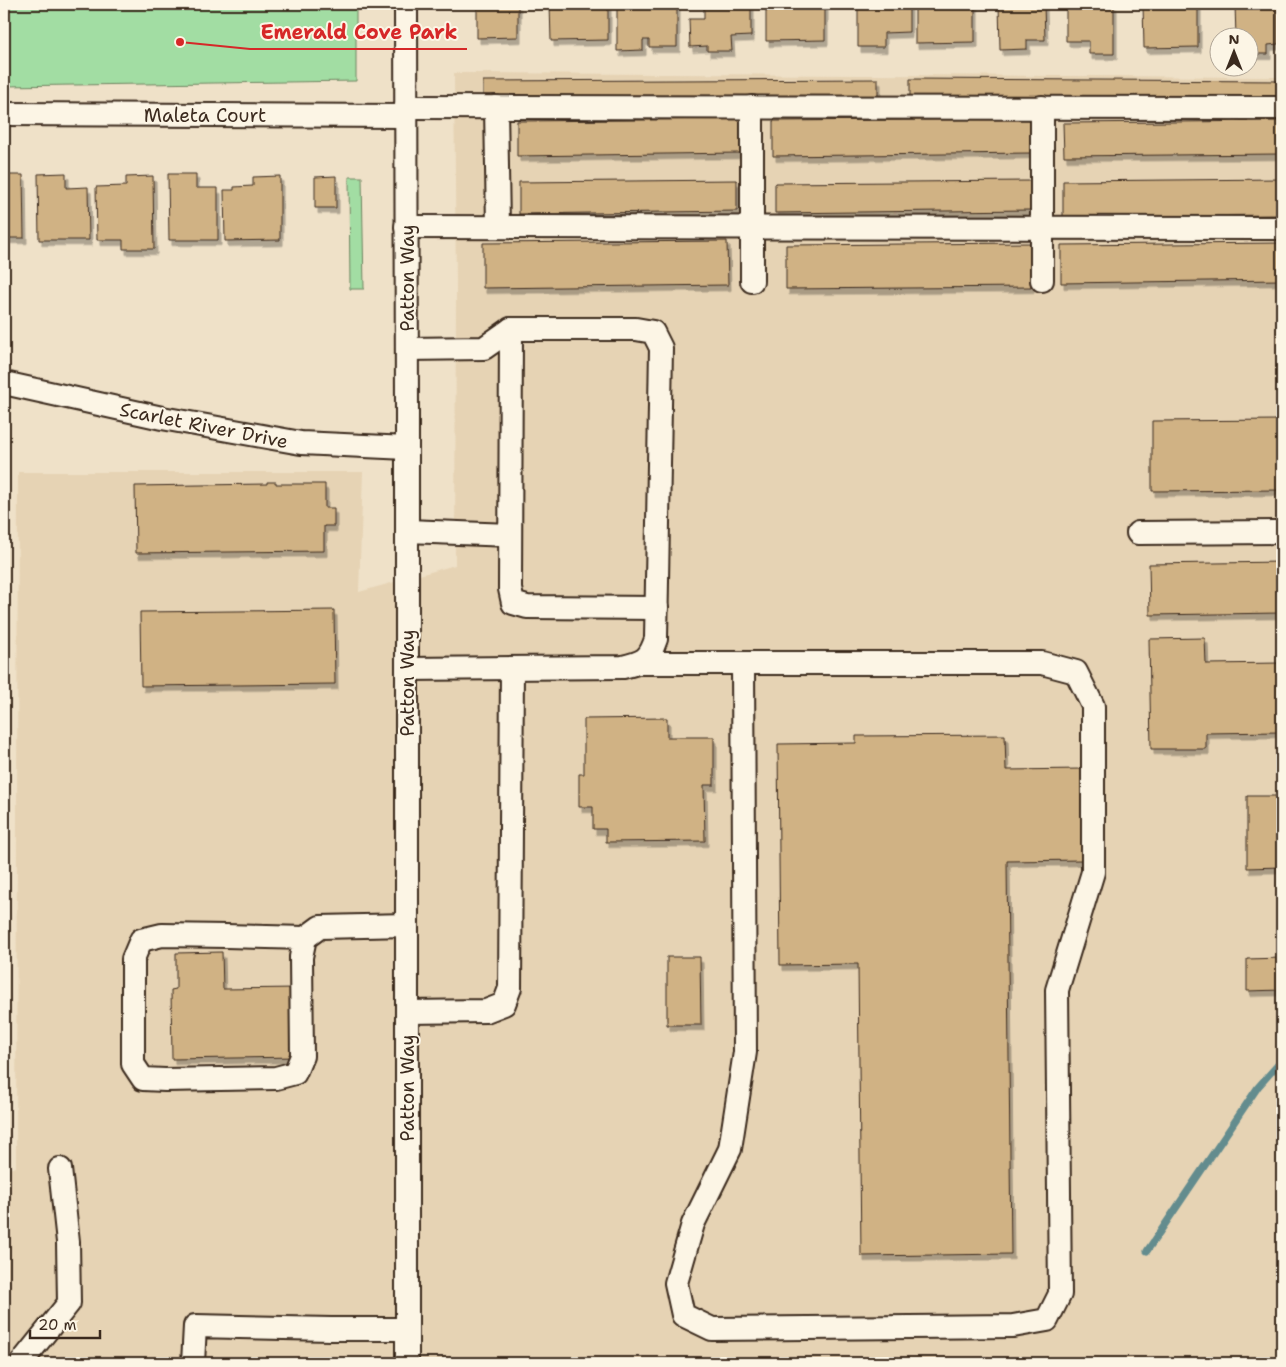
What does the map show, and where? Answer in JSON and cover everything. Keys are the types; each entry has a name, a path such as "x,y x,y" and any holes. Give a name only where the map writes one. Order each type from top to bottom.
{"street":[{"name":"Patton Way","path":"406,4 407,1363"},
{"name":"Maleta Court","path":"4,114 406,111 496,107 1282,108"},
{"path":"496,107 498,227"},
{"path":"752,107 752,281"},
{"path":"1042,107 1042,280"},
{"path":"406,227 1282,228"},
{"path":"407,349 484,348 511,329 636,328 652,332 660,348 656,639 652,652 640,663"},
{"path":"511,329 510,588 512,603 527,607 657,608"},
{"name":"Scarlet River Drive","path":"4,383 162,418 301,443 407,448"},
{"path":"407,531 510,535"},
{"path":"1138,533 1282,532"},
{"path":"407,669 624,667 640,663 1042,663 1076,672 1093,706 1093,872 1057,990 1060,1294 1047,1320 1013,1326 712,1330 683,1315 676,1283 693,1224 730,1149 745,1052 743,664"},
{"path":"407,1012 486,1010 504,1004 510,988 512,668"},
{"path":"305,938 301,957 302,1056 295,1073 276,1078 143,1079 133,1064 133,959 141,940 162,935 305,938 320,927 407,925"},
{"path":"20,1363 69,1302 68,1242 60,1169"},
{"path":"193,1363 194,1326 331,1330 407,1329"}],"shaded area":[{"path":"454,73 1282,77 1282,1363 4,1363 4,1170 16,1167 18,472 363,472 359,592 455,565 456,287"}],"green space":[{"path":"4,4 356,4 356,81 4,86"},
{"path":"349,177 362,177 364,289 350,289"}],"building":[{"path":"477,4 518,4 518,37 477,38"},
{"path":"550,4 608,4 608,40 551,41"},
{"path":"617,4 677,4 677,47 649,47 649,40 643,40 643,50 617,51"},
{"path":"704,4 751,4 751,36 731,37 732,51 707,51 707,46 690,47 689,19 704,19"},
{"path":"766,4 825,4 825,40 766,41"},
{"path":"858,4 909,4 909,32 884,33 884,47 858,47"},
{"path":"915,4 975,4 975,42 915,43"},
{"path":"999,4 1044,4 1045,40 1027,40 1027,49 1000,50"},
{"path":"1066,4 1114,4 1114,54 1089,54 1089,41 1066,41"},
{"path":"1143,4 1198,4 1198,47 1144,48"},
{"path":"1235,4 1278,4 1278,44 1268,45 1268,54 1258,54 1258,28 1236,28"},
{"path":"878,79 878,104 483,106 483,81"},
{"path":"910,79 1282,81 1282,103 910,103"},
{"path":"740,119 740,153 517,156 517,121"},
{"path":"1030,119 1031,153 773,156 773,121"},
{"path":"1282,121 1282,154 1064,156 1063,123"},
{"path":"66,173 66,188 88,187 89,240 39,240 38,174"},
{"path":"168,174 196,174 196,188 218,188 218,240 169,240"},
{"path":"4,175 23,175 24,238 4,238"},
{"path":"153,176 154,249 123,249 123,240 97,240 96,187 126,186 126,177"},
{"path":"280,176 280,240 225,241 224,190 234,190 234,187 253,186 253,177"},
{"path":"336,176 336,208 315,208 315,177"},
{"path":"1282,179 1282,215 1063,217 1063,181"},
{"path":"737,180 737,211 519,214 519,182"},
{"path":"1030,181 1030,210 775,213 775,183"},
{"path":"727,241 728,285 483,288 483,243"},
{"path":"1030,243 1031,287 786,289 786,245"},
{"path":"1282,243 1282,280 1061,283 1061,245"},
{"path":"1282,420 1282,490 1152,491 1152,421"},
{"path":"267,482 276,482 276,484 325,484 325,508 334,508 334,526 324,526 324,551 136,553 135,486 267,484"},
{"path":"1282,562 1282,613 1150,615 1149,564"},
{"path":"334,610 335,684 141,686 140,612"},
{"path":"1205,638 1206,664 1282,663 1282,732 1206,733 1206,749 1151,749 1149,639"},
{"path":"667,718 667,737 714,737 714,785 704,785 705,841 606,842 606,829 593,829 593,807 579,807 579,774 584,774 584,719"},
{"path":"1005,735 1006,770 1082,769 1083,860 1007,861 1011,1254 861,1256 858,964 780,965 778,744 856,743 856,736"},
{"path":"1247,796 1282,796 1282,867 1247,868"},
{"path":"222,952 223,989 296,988 297,1057 172,1059 171,990 176,989 176,953"},
{"path":"667,957 700,957 701,1025 667,1025"},
{"path":"1282,958 1282,990 1247,991 1247,959"}],"waterway":[{"path":"1147,1251 1258,1087 1282,1060"}],"place":[{"name":"Emerald Cove Park","path":"180,42"}]}
